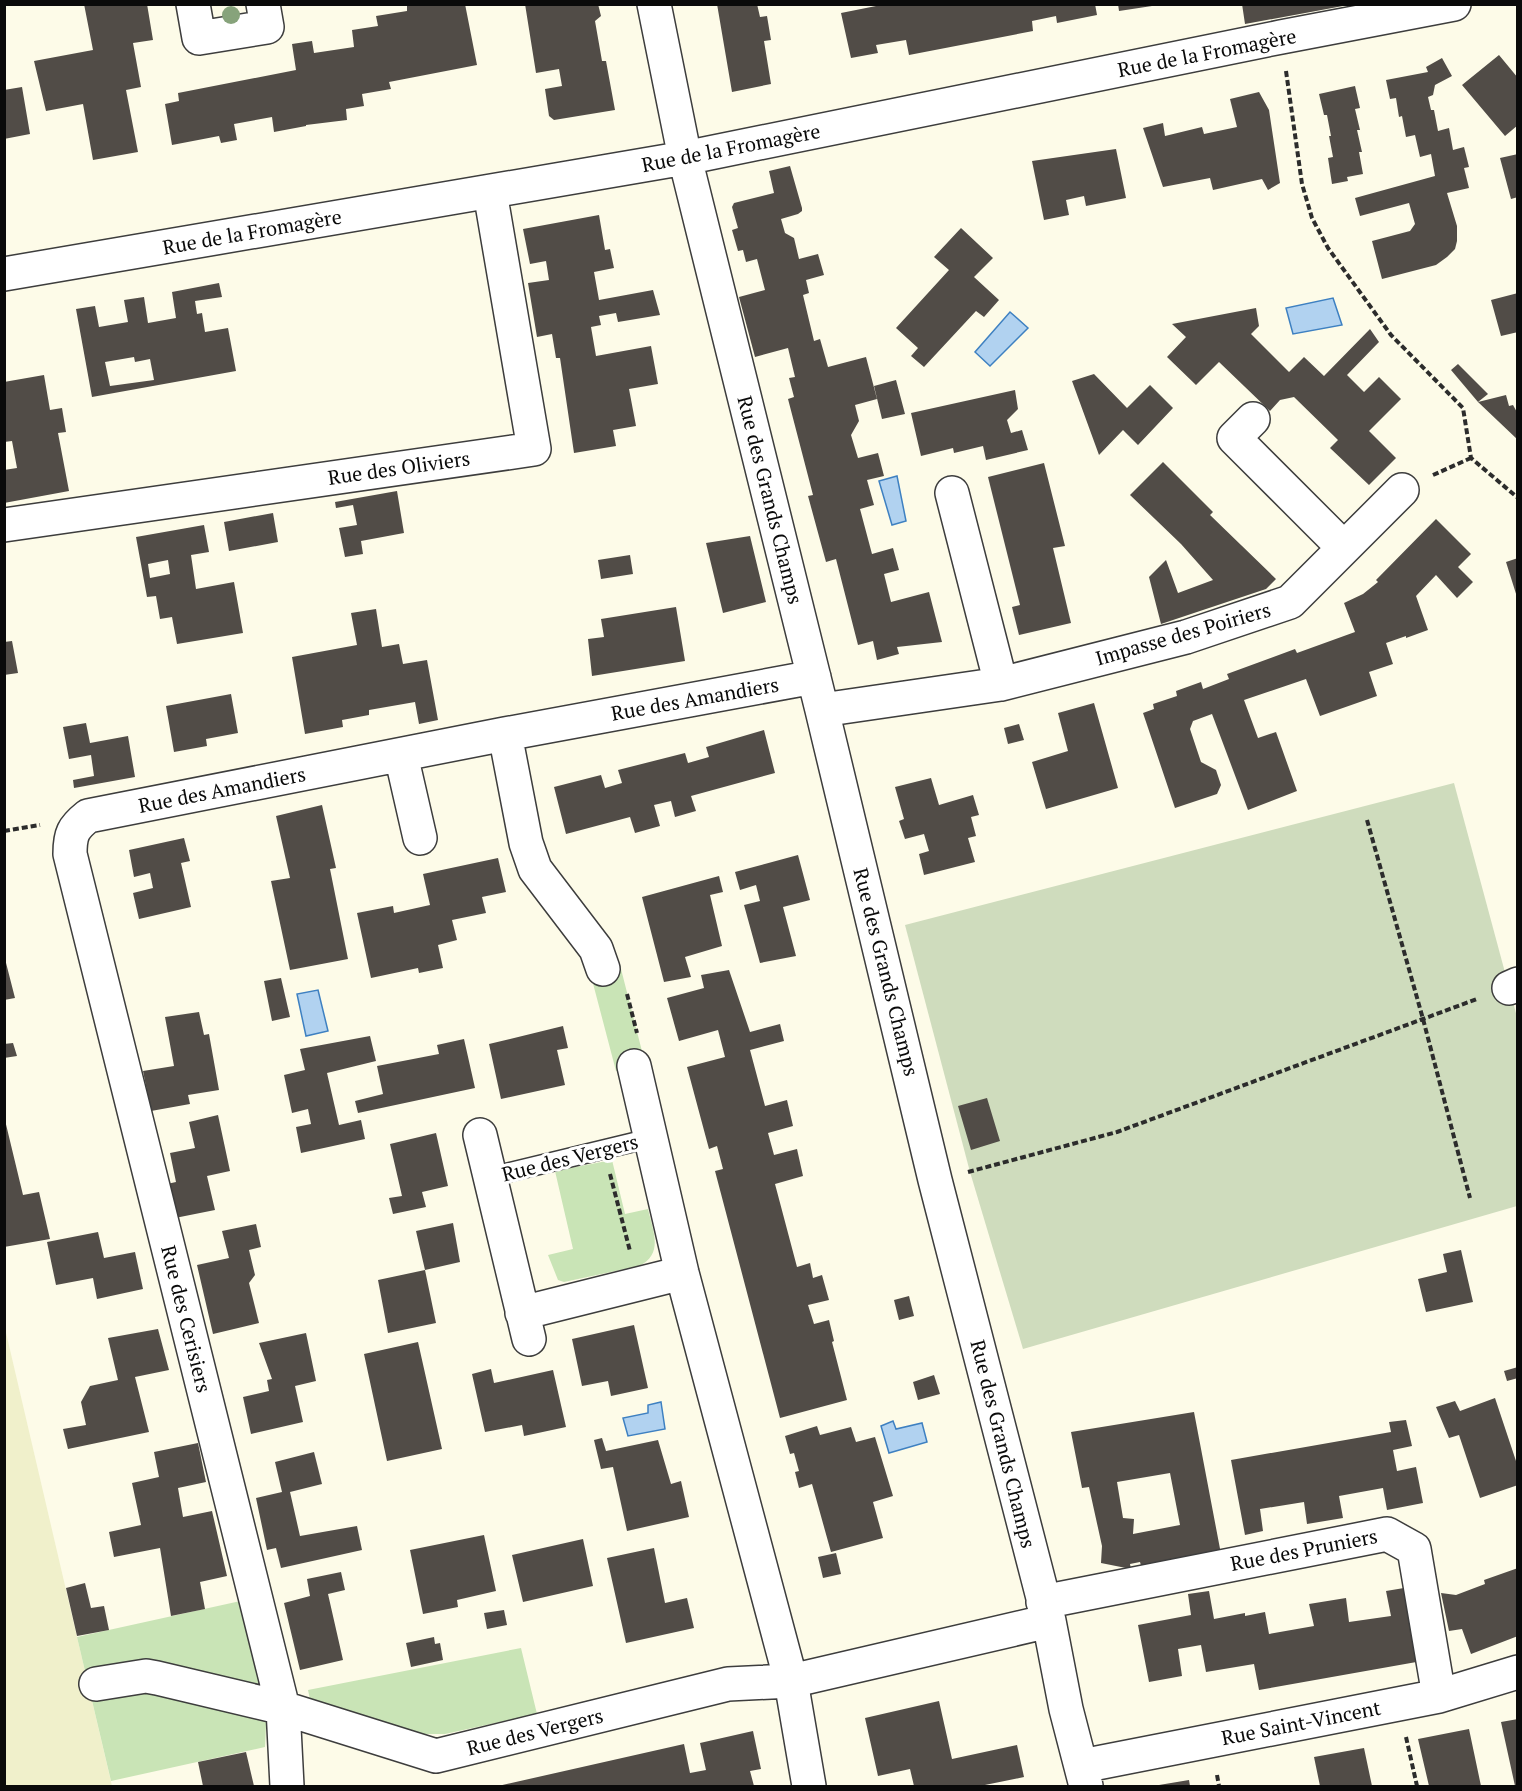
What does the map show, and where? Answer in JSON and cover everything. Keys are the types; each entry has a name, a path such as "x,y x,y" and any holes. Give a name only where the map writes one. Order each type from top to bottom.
{"street":[{"path":"192,4 199,38 267,27 263,4"},
{"name":"Rue des Grands Champs","path":"654,4 685,158 814,677 935,1180 1046,1611 1066,1709 1084,1776"},
{"name":"Rue de la Fromagère","path":"4,274 685,158 1454,4"},
{"name":"Rue des Oliviers","path":"4,525 534,449 490,192"},
{"path":"1253,419 1234,438 1343,547"},
{"name":"Impasse des Poiriers","path":"822,710 1001,684 1186,637 1290,602 1402,490"},
{"path":"952,493 1001,684"},
{"name":"Rue des Amandiers","path":"70,854 70,840 76,826 88,816 400,754 814,677"},
{"path":"506,734 526,843 535,869 596,949 602,966"},
{"path":"400,754 420,838"},
{"name":"Rue des Cerisiers","path":"70,854 283,1708 287,1786"},
{"name":"Rue des Vergers","path":"634,1066 682,1273 791,1681 809,1786"},
{"name":"Rue des Vergers","path":"480,1135 526,1326 639,1284 682,1273"},
{"name":"Rue des Pruniers","path":"1046,1611 1387,1534 1414,1550 1439,1696"},
{"name":"Rue des Vergers","path":"96,1684 146,1677 283,1708 436,1756 728,1684 791,1681 1046,1611"},
{"name":"Rue Saint-Vincent","path":"1084,1776 1439,1696 1518,1672"}],"lane":[{"name":"Rue des Vergers","path":"489,1177 651,1138"}],"path":[{"path":"1281,38 1302,184 1312,218 1328,248 1391,335 1463,408 1471,458 1518,498"},
{"path":"1402,490 1471,458"},
{"path":"1367,820 1470,1198"},
{"path":"602,966 620,964 645,1063 634,1066"},
{"path":"935,1180 1117,1132 1513,986"},
{"path":"608,1168 639,1284"},
{"path":"1406,1735 1417,1786"}],"green space":[{"path":"1454,783 1517,1017 1517,1206 1023,1349 970,1172 905,925"},
{"path":"620,965 645,1063 616,1071 590,972"},
{"path":"612,1160 625,1214 648,1209 655,1241 652,1255 639,1266 564,1282 558,1280 548,1255 573,1249 555,1171"},
{"path":"4,1324 77,1637 112,1786 5,1786"},
{"path":"245,1600 267,1704 265,1747 111,1781 77,1637"},
{"path":"521,1648 537,1714 445,1734 413,1734 311,1704 308,1690"}],"water":[{"path":"1333,298 1342,325 1293,334 1286,308"},
{"path":"1010,312 1028,328 990,366 975,352"},
{"path":"897,476 906,521 892,525 879,481"},
{"path":"318,990 328,1031 306,1036 297,994"},
{"path":"661,1402 665,1429 628,1436 623,1418 648,1413 648,1405"},
{"path":"893,1421 896,1429 922,1423 927,1442 889,1453 881,1426"}],"building":[{"path":"84,4 147,4 153,40 133,43 141,87 126,90 138,152 93,160 83,104 46,111 34,61 93,50"},
{"path":"407,4 465,4 477,65 389,82 391,89 362,94 364,106 346,109 347,120 274,132 272,117 234,124 237,140 221,143 219,136 172,145 165,104 179,101 178,93 296,70 292,44 312,41 314,53 354,47 352,30 378,26 376,16 407,11"},
{"path":"525,4 598,4 601,16 595,21 602,61 606,61 615,110 554,120 549,116 545,89 562,86 559,69 536,73"},
{"path":"717,4 757,4 760,17 767,16 771,40 764,41 771,84 732,92"},
{"path":"886,4 1095,4 1097,15 1057,23 1056,16 1032,21 1033,31 909,55 906,40 876,45 878,53 851,58 841,13"},
{"path":"1118,4 1152,4 1152,6 1119,11"},
{"path":"1242,4 1343,4 1343,6 1245,24"},
{"path":"1499,55 1518,78 1518,125 1505,136 1462,85"},
{"path":"1442,58 1452,76 1435,85 1433,95 1428,97 1431,110 1434,110 1438,131 1449,128 1453,150 1464,147 1469,167 1464,168 1469,188 1447,193 1457,226 1455,249 1436,265 1382,279 1372,241 1410,231 1415,224 1409,203 1360,216 1355,198 1435,176 1431,154 1420,157 1415,135 1406,137 1402,116 1399,117 1396,98 1390,99 1386,80 1428,72 1426,67"},
{"path":"1355,86 1360,108 1355,109 1360,130 1357,130 1362,152 1359,152 1363,174 1347,177 1348,181 1332,184 1328,158 1333,157 1329,136 1331,136 1327,115 1324,115 1319,94"},
{"path":"22,87 30,134 4,139 4,90"},
{"path":"1259,92 1269,110 1280,183 1268,190 1262,179 1213,190 1210,178 1163,187 1143,128 1163,123 1165,136 1202,127 1204,134 1237,127 1230,99"},
{"path":"1116,149 1126,198 1086,206 1084,196 1066,200 1069,215 1044,220 1032,161"},
{"path":"1518,154 1518,197 1511,199 1500,158"},
{"path":"790,166 802,211 781,219 785,233 794,238 799,259 818,254 824,275 806,280 809,293 803,295 814,341 820,339 828,367 866,357 877,399 855,405 859,421 851,435 858,458 878,453 884,476 867,480 874,505 860,509 872,554 893,548 899,570 884,574 891,602 929,592 942,642 897,647 899,654 877,660 873,641 858,645 836,559 826,562 808,496 813,495 788,399 794,397 789,378 795,377 788,348 755,357 739,297 765,290 757,259 746,262 743,250 738,251 732,230 738,228 732,207 734,203 774,193 769,171"},
{"path":"599,215 605,250 610,249 614,268 594,272 599,300 653,290 660,315 618,322 616,313 599,316 601,325 591,327 596,356 651,346 658,384 629,389 636,426 613,430 616,446 574,453 560,358 556,358 552,334 537,337 528,283 549,280 546,261 530,264 523,229"},
{"path":"961,228 993,258 974,277 999,300 984,317 976,311 924,367 911,356 918,348 896,328 949,270 934,257"},
{"path":"219,283 222,297 195,301 197,314 202,313 205,332 228,328 236,371 92,397 76,309 95,306 99,327 128,322 124,300 144,297 148,323 176,318 172,292","holes":["134,357 135,362 150,359 154,380 110,386 105,362"]},
{"path":"1518,293 1518,332 1501,336 1491,300"},
{"path":"1256,308 1259,326 1251,334 1289,372 1304,357 1324,376 1370,329 1379,342 1347,375 1364,392 1379,377 1401,399 1369,431 1396,458 1369,485 1330,448 1338,440 1294,397 1280,400 1270,411 1219,362 1196,385 1167,357 1186,337 1172,324"},
{"path":"1458,364 1488,394 1478,402 1451,370"},
{"path":"1094,374 1127,408 1150,385 1173,408 1138,445 1123,430 1099,455 1072,381"},
{"path":"44,375 50,410 62,408 66,432 58,433 69,491 4,503 4,470 17,468 12,441 4,442 4,382"},
{"path":"896,380 905,414 882,419 874,386"},
{"path":"1015,390 1018,409 1007,420 1011,433 1022,430 1028,450 986,460 983,446 954,453 953,448 921,456 911,413"},
{"path":"1506,395 1509,406 1513,405 1518,414 1518,440 1478,402"},
{"path":"1163,462 1213,512 1210,515 1276,579 1266,589 1161,624 1149,577 1166,560 1178,593 1213,580 1181,544 1130,495"},
{"path":"1044,463 1065,546 1053,548 1071,623 1019,635 1012,607 1020,605 988,477"},
{"path":"397,491 404,533 361,541 363,554 345,557 339,528 357,525 353,505 336,508 335,502"},
{"path":"273,513 278,542 229,551 224,522"},
{"path":"1436,519 1471,554 1458,567 1473,582 1457,598 1436,575 1416,596 1428,630 1386,643 1393,664 1369,672 1377,696 1320,716 1306,679 1244,700 1258,738 1276,732 1297,791 1248,810 1212,714 1193,721 1190,729 1201,762 1216,770 1221,785 1217,794 1175,808 1143,713 1154,709 1153,704 1177,696 1176,691 1201,682 1203,689 1229,679 1227,674 1295,649 1297,653 1355,632 1344,603 1363,594 1378,582 1376,580"},
{"path":"204,525 209,552 191,555 196,589 234,582 243,633 177,644 172,617 160,619 156,596 147,597 136,537","holes":["168,560 170,574 150,578 148,564"]},
{"path":"750,536 766,602 723,613 706,543"},
{"path":"630,555 633,574 601,579 598,560"},
{"path":"1518,558 1518,597 1517,597 1506,562"},
{"path":"676,607 685,661 592,676 588,639 604,637 601,619"},
{"path":"376,609 382,647 399,644 403,664 427,660 438,720 419,724 415,702 369,710 369,715 342,720 343,727 305,734 292,657 357,645 351,613"},
{"path":"12,641 18,673 4,675 4,642"},
{"path":"231,694 238,733 206,739 207,746 174,752 166,706"},
{"path":"1094,703 1118,788 1046,809 1032,762 1068,751 1058,713"},
{"path":"86,723 90,743 128,736 135,777 74,788 73,780 94,776 91,755 69,759 63,727"},
{"path":"1019,724 1024,740 1008,744 1004,728"},
{"path":"764,730 775,773 691,796 696,811 675,817 671,801 654,805 660,826 635,833 630,817 566,834 554,787 601,775 605,788 622,783 618,770 685,753 688,763 709,757 706,747"},
{"path":"931,778 939,805 973,795 979,815 971,817 976,836 968,838 975,862 924,875 919,854 929,851 924,834 905,839 899,821 904,819 895,787"},
{"path":"322,805 336,868 330,869 348,959 290,970 271,881 290,878 276,816"},
{"path":"184,838 190,861 181,863 191,907 139,919 133,893 153,888 150,873 134,877 129,850"},
{"path":"798,855 810,900 783,907 796,956 760,963 744,905 760,901 756,885 740,890 735,872"},
{"path":"498,858 506,892 482,897 486,913 452,920 457,940 438,945 443,968 419,973 418,968 371,978 357,913 393,906 394,913 430,905 423,874"},
{"path":"719,876 723,892 710,895 722,946 685,957 691,977 664,982 642,897"},
{"path":"4,955 15,998 4,1000"},
{"path":"729,970 750,1032 780,1024 784,1041 750,1050 765,1106 787,1100 793,1126 768,1133 774,1155 797,1149 803,1176 775,1184 797,1267 810,1263 813,1278 822,1275 829,1300 808,1305 814,1324 829,1320 834,1341 832,1342 847,1400 780,1418 715,1171 723,1169 717,1146 709,1149 687,1067 725,1057 718,1030 679,1041 667,998 704,988 701,975"},
{"path":"281,978 290,1017 272,1021 264,981"},
{"path":"199,1012 204,1035 209,1034 219,1090 188,1095 190,1104 151,1111 143,1071 174,1066 165,1017"},
{"path":"563,1026 568,1048 557,1050 565,1085 501,1099 489,1044"},
{"path":"370,1036 376,1061 327,1073 339,1125 361,1120 365,1139 301,1153 296,1127 311,1124 308,1109 292,1113 284,1075 305,1070 300,1049"},
{"path":"464,1039 475,1088 358,1113 355,1101 383,1094 377,1066 439,1054 437,1045"},
{"path":"13,1043 17,1056 4,1058 4,1044"},
{"path":"987,1098 1000,1141 971,1150 958,1106"},
{"path":"218,1115 230,1171 207,1176 215,1210 175,1218 167,1184 176,1182 170,1153 195,1148 189,1122"},
{"path":"4,1116 23,1195 39,1192 50,1239 4,1247"},
{"path":"436,1133 448,1186 422,1192 426,1207 393,1214 389,1198 402,1196 390,1144"},
{"path":"453,1223 460,1262 425,1270 416,1231"},
{"path":"256,1224 261,1247 249,1250 255,1275 249,1283 259,1323 213,1334 197,1265 229,1258 222,1231"},
{"path":"98,1232 104,1258 135,1252 143,1289 97,1299 93,1278 56,1285 47,1242"},
{"path":"1461,1250 1473,1302 1426,1312 1418,1279 1447,1272 1443,1254"},
{"path":"425,1270 436,1323 388,1333 378,1280"},
{"path":"909,1296 914,1316 899,1320 894,1300"},
{"path":"634,1325 648,1388 611,1396 608,1381 582,1386 572,1339"},
{"path":"158,1329 169,1370 135,1377 149,1432 68,1449 63,1429 86,1425 81,1402 90,1386 118,1380 108,1338"},
{"path":"306,1333 316,1381 295,1386 303,1422 251,1434 243,1397 269,1391 267,1380 272,1379 259,1343"},
{"path":"418,1342 442,1449 387,1461 364,1354"},
{"path":"1518,1367 1518,1378 1507,1381 1504,1371"},
{"path":"491,1369 494,1383 553,1370 566,1427 524,1436 522,1425 485,1432 472,1374"},
{"path":"934,1375 940,1394 918,1400 913,1382"},
{"path":"1495,1398 1518,1467 1518,1485 1480,1498 1459,1435 1449,1438 1436,1407 1455,1401 1460,1411"},
{"path":"1194,1412 1221,1554 1142,1569 1140,1562 1130,1564 1131,1569 1101,1563 1102,1546 1089,1487 1082,1488 1071,1432","holes":["1170,1473 1180,1525 1133,1534 1134,1519 1123,1518 1117,1482"]},
{"path":"1406,1420 1412,1446 1393,1450 1397,1471 1416,1467 1423,1503 1387,1510 1383,1488 1339,1496 1343,1518 1307,1524 1304,1502 1260,1509 1263,1531 1245,1535 1231,1460 1391,1432 1389,1422"},
{"path":"817,1426 820,1435 851,1427 856,1442 875,1437 893,1496 873,1502 883,1538 831,1552 812,1484 799,1488 795,1472 799,1471 794,1453 790,1454 785,1436"},
{"path":"602,1438 606,1451 658,1440 671,1484 681,1481 689,1517 627,1531 613,1467 601,1469 594,1440"},
{"path":"198,1443 206,1482 178,1488 183,1517 212,1511 227,1576 200,1582 205,1609 171,1616 160,1548 114,1557 109,1532 141,1525 132,1483 159,1477 154,1452"},
{"path":"314,1452 322,1484 290,1492 300,1536 357,1526 362,1550 281,1568 276,1548 267,1550 256,1498 282,1492 275,1462"},
{"path":"484,1535 496,1591 457,1600 458,1607 423,1614 410,1550"},
{"path":"583,1539 593,1586 523,1602 512,1555"},
{"path":"654,1548 665,1603 687,1598 694,1628 626,1643 607,1558"},
{"path":"836,1553 841,1574 823,1578 818,1557"},
{"path":"1518,1568 1518,1636 1471,1654 1462,1629 1449,1631 1441,1593 1456,1595 1485,1584 1484,1580"},
{"path":"341,1572 345,1590 328,1594 343,1660 300,1670 284,1603 310,1596 307,1579"},
{"path":"85,1583 91,1608 104,1606 109,1630 77,1636 66,1588"},
{"path":"1410,1587 1422,1661 1259,1690 1254,1664 1206,1672 1201,1645 1178,1649 1182,1676 1149,1682 1138,1625 1191,1615 1188,1594 1209,1591 1214,1619 1265,1612 1269,1634 1314,1626 1309,1604 1346,1598 1349,1622 1391,1616 1386,1591"},
{"path":"504,1610 507,1625 487,1629 484,1613"},
{"path":"434,1637 435,1644 440,1643 443,1660 411,1667 406,1643"},
{"path":"939,1701 952,1759 1017,1745 1024,1777 980,1786 914,1786 910,1769 878,1776 865,1718"},
{"path":"1518,1719 1518,1786 1515,1786 1501,1722"},
{"path":"1469,1729 1481,1786 1429,1786 1418,1739"},
{"path":"753,1731 761,1769 750,1771 754,1786 498,1786 684,1744 690,1773 706,1770 700,1743"},
{"path":"1364,1748 1372,1786 1320,1786 1314,1757"},
{"path":"246,1752 254,1786 203,1786 198,1762"},
{"path":"1189,1780 1190,1786 1159,1786 1159,1785"}]}
